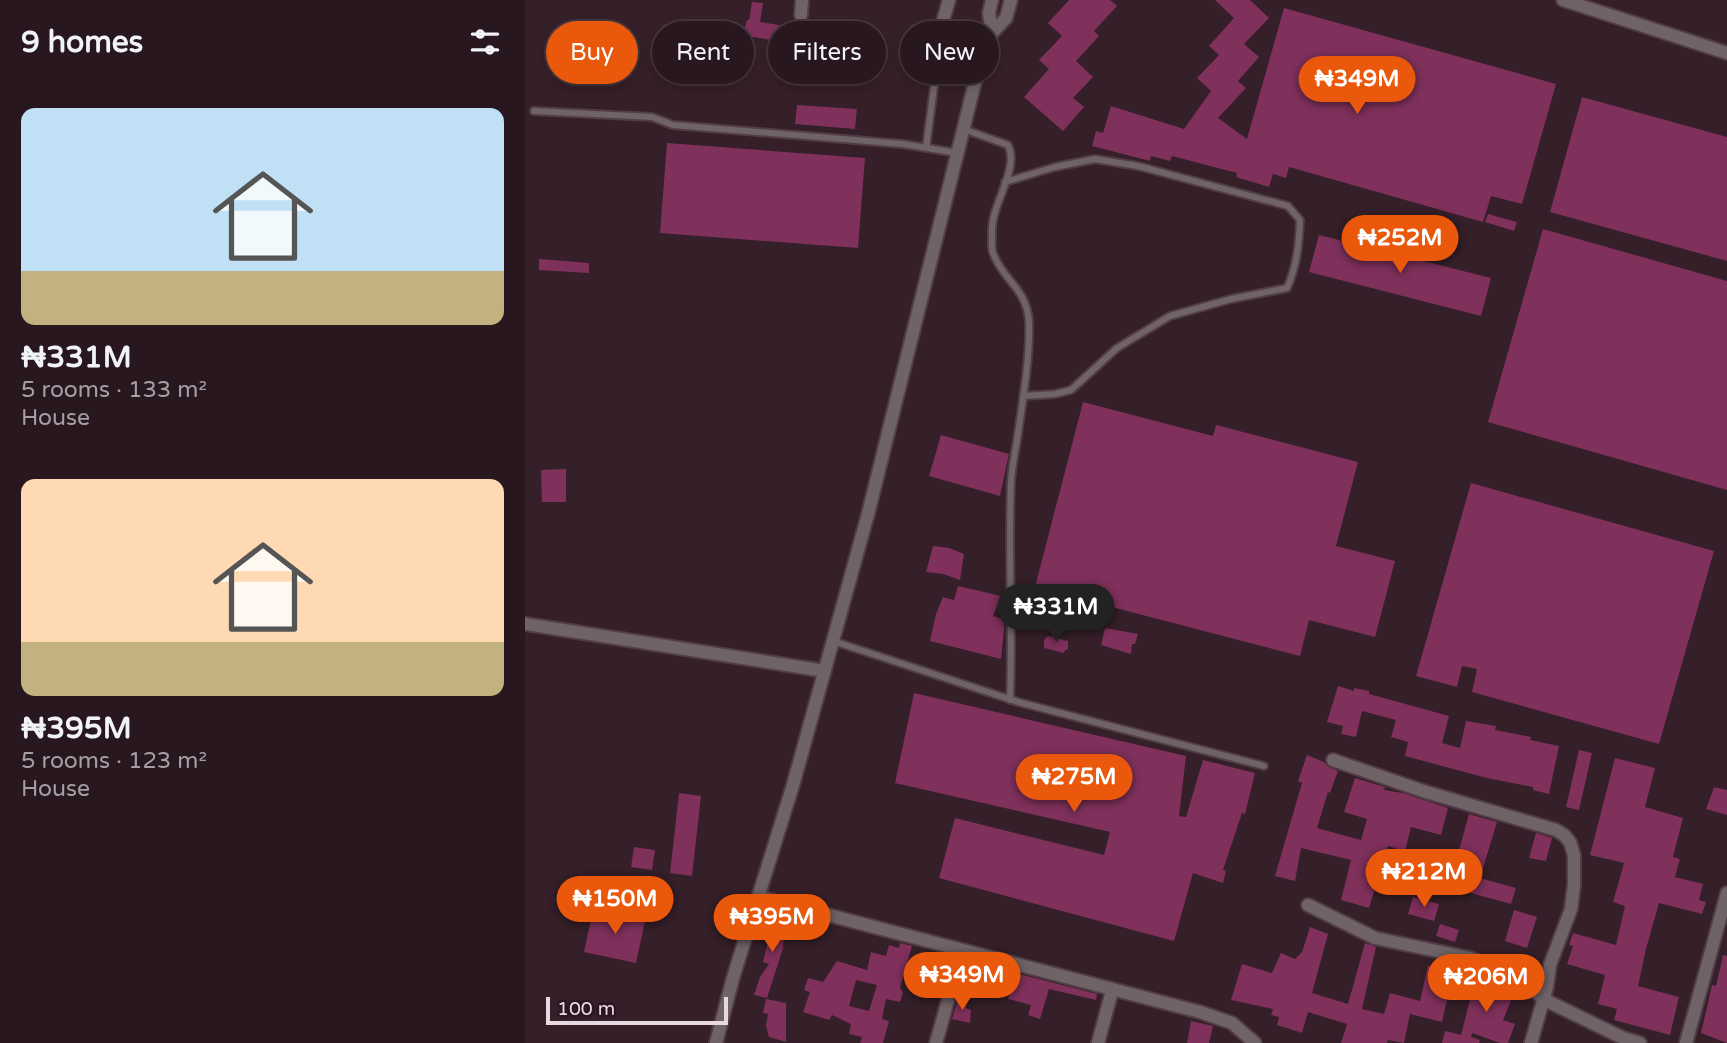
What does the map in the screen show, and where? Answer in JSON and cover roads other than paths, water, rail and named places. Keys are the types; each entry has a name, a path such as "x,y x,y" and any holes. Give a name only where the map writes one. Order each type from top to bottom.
{"street":[{"path":"801,15 802,0"},
{"path":"943,21 949,0"},
{"path":"990,21 992,0"},
{"path":"999,26 1006,18 1011,0"},
{"path":"1563,0 1727,53"},
{"path":"716,1043 868,514 974,84"},
{"path":"525,624 825,671"},
{"path":"1333,760 1565,835 1574,855 1571,909 1551,965 1531,1043"},
{"path":"1686,1043 1727,892"},
{"path":"759,897 1200,1012 1232,1023 1255,1043"},
{"path":"1308,905 1375,938 1470,958 1498,969 1530,986 1543,999 1623,1038 1640,1043"},
{"path":"936,1043 962,950"},
{"path":"1098,1043 1112,991"}],"lane":[{"path":"926,148 935,84"},
{"path":"534,111 652,117 673,125 957,153"},
{"path":"963,129 1008,145 1011,152 1005,182 991,219 992,252 1024,298 1029,320 1028,355 1011,478 1010,589 1013,634 1010,700"},
{"path":"1005,182 1055,167 1095,159 1138,166 1288,206 1300,220 1294,274 1287,288 1231,299 1170,316 1117,348 1071,390 1023,396"},
{"path":"833,641 1010,700 1264,766"}]}
